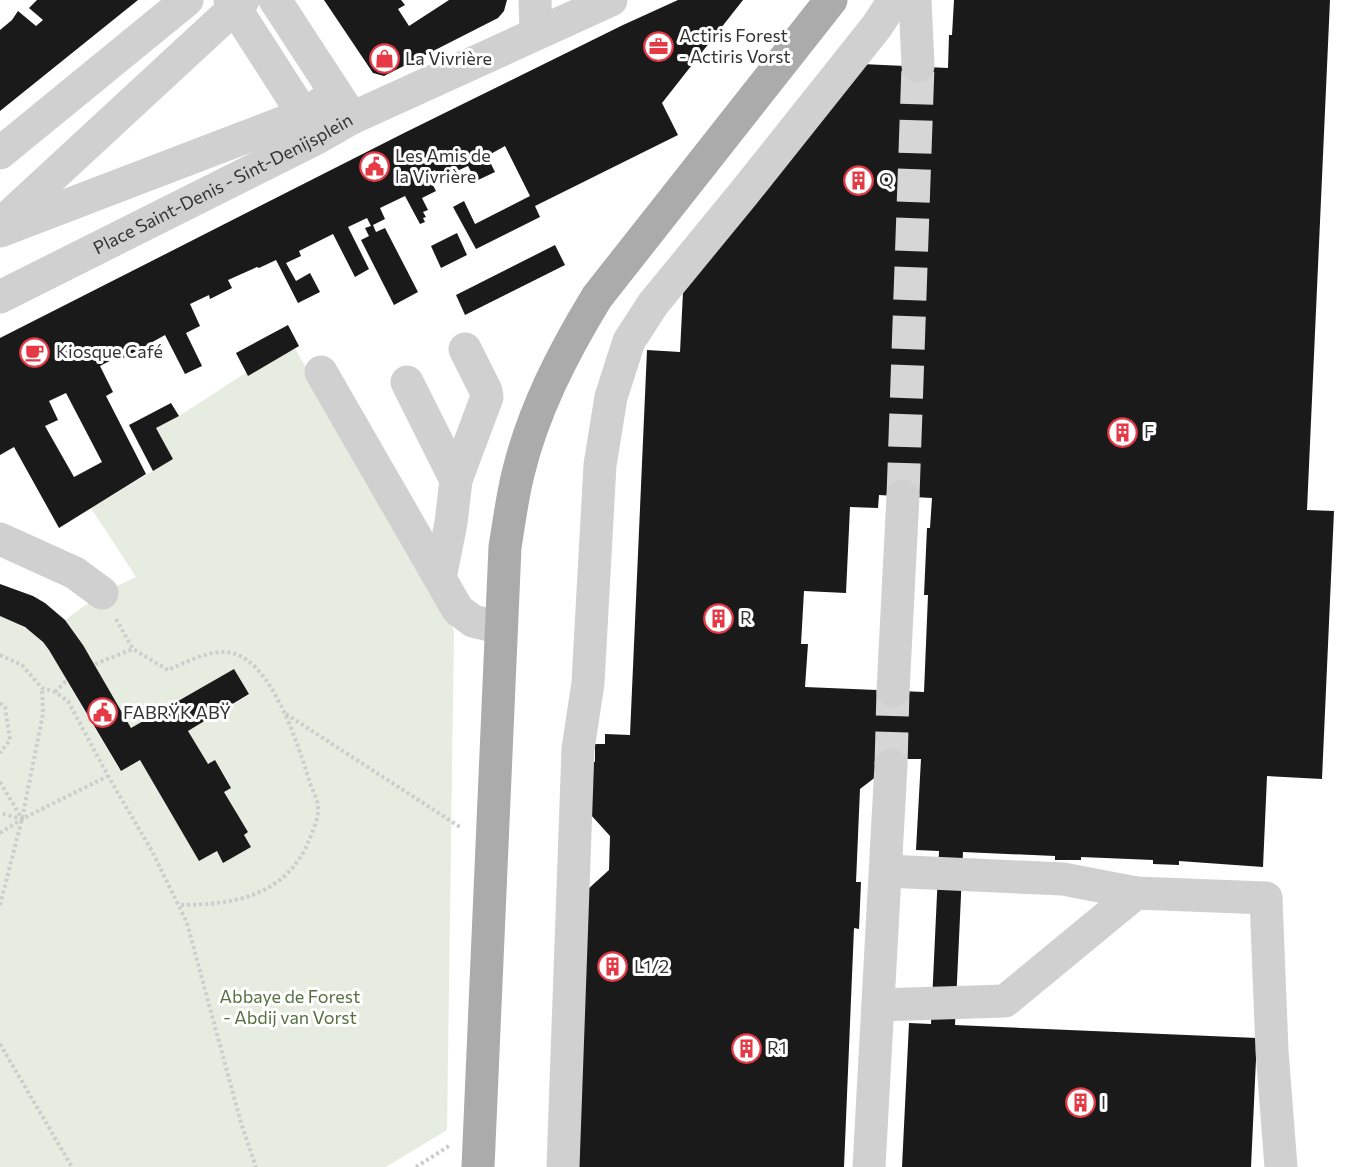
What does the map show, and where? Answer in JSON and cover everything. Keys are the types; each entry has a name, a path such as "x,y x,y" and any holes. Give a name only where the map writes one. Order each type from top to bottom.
{"main road":[{"path":"478,1167 505,547 518,474 546,389 573,336 597,297 831,0"}],"street":[{"path":"0,153 187,0"},
{"name":"Place Saint-Denis - Sint-Denijsplein","path":"0,297 317,138 324,115 275,0"},
{"path":"535,0 536,32"},
{"path":"0,231 324,115 536,32 611,0"},
{"path":"563,1167 578,749 588,683 600,465 611,397 629,341 653,304 825,91 894,0"},
{"path":"915,0 918,66"},
{"path":"0,226 236,2 324,115"},
{"path":"440,578 451,524 456,480 487,397 465,349"},
{"path":"321,372 458,610 473,621 501,628"},
{"path":"407,382 456,480"},
{"path":"893,691 903,496"},
{"path":"0,539 75,573 102,593"},
{"path":"868,1167 891,765"},
{"path":"886,871 1063,879 1136,893 1266,897 1272,1051 1281,1167"},
{"path":"878,1005 1005,1001 1136,893"}],"path":[{"path":"102,593 133,649 168,670 207,655 226,651 244,659 262,675 286,714 318,806 314,829 300,859 284,878 248,898 215,905 179,905"},
{"path":"95,664 133,649"},
{"path":"0,655 22,665 42,688 55,692 68,701 152,851 187,923 238,1112 256,1167"},
{"path":"55,692 67,680"},
{"path":"0,905 22,819 44,714 42,688"},
{"path":"0,703 5,707 10,740 0,753"},
{"path":"286,714 460,827"},
{"path":"0,833 22,819 108,776"},
{"path":"0,782 22,819"},
{"path":"0,813 22,819"},
{"path":"0,1044 72,1167"},
{"path":"416,1167 457,1141"}],"green space":[{"name":"Abbaye de Forest - Abdij van Vorst","path":"292,343 454,630 447,1130 386,1167 0,1167 0,616 27,629 49,650 120,771 140,760 199,861 217,851 223,862 248,832 188,731 249,695 234,669 131,728 83,645 65,620 102,593 136,577 91,508 173,459 156,428 179,416"}],"building":[{"path":"37,0 138,0 0,111 0,30 12,20 18,11 36,26 43,20 29,8"},
{"path":"324,0 401,0 405,5 398,9 409,26 449,0 507,0 504,11 498,18 384,76 373,73"},
{"path":"678,0 743,0 662,103 678,135 535,206 540,217 476,249 453,207 464,201 475,224 530,196 505,146 487,156 495,172 476,181 468,166 439,179 435,170 427,174 436,191 422,198 428,210 423,212 426,217 423,218 425,222 420,224 405,196 380,208 385,219 373,225 376,232 385,228 418,292 394,305 361,240 369,236 365,228 371,226 367,218 348,227 369,269 355,277 333,234 299,251 301,256 286,263 296,281 310,273 320,292 298,303 276,260 228,280 232,288 210,299 209,295 190,304 200,326 186,333 202,366 185,374 165,335 120,360 119,356 100,366 113,392 106,396 146,474 59,528 14,447 0,455 0,338 406,132","holes":["66,393 102,462 74,477 45,426 58,420 49,401"]},
{"path":"954,0 1330,0 1307,510 1334,511 1322,779 1267,776 1263,867 1179,861 1179,865 1153,864 1153,860 1081,857 1081,860 1055,860 1055,856 963,852 955,1025 1257,1038 1251,1167 902,1167 909,1023 931,1024 939,851 916,850 921,759 899,759 860,789 856,882 861,882 859,929 854,928 844,1167 578,1167 587,890 609,870 610,836 591,815 593,762 595,762 595,744 605,744 605,734 630,735 647,350 680,352 683,292 862,64 948,68 949,35 952,35","holes":["879,495 932,498 930,528 927,528 924,595 928,595 924,692 805,687 808,644 801,644 804,591 846,593 850,507 878,508"]},
{"path":"457,233 467,255 441,268 431,246"},
{"path":"555,245 565,265 465,315 456,295"},
{"path":"288,325 299,346 248,376 236,353"},
{"path":"171,403 179,416 156,428 173,459 153,471 129,425"},
{"path":"0,584 33,596 65,620 83,645 131,728 234,669 249,694 188,731 208,764 215,760 231,788 224,792 248,832 244,835 251,847 223,863 217,851 199,861 140,760 121,771 43,642 25,627 0,616"}],"tunnel":[{"path":"903,496 918,66"},
{"path":"891,765 893,691"}],"place":[{"name":"Actiris Forest - Actiris Vorst","path":"658,46"},
{"name":"La Vivrière","path":"384,59"},
{"name":"Les Amis de la Vivrière","path":"374,166"},
{"name":"Q","path":"858,180"},
{"name":"Kiosque Café","path":"35,352"},
{"name":"F","path":"1123,432"},
{"name":"R","path":"719,618"},
{"name":"FABRŸK ABŸ","path":"102,713"},
{"name":"L1/2","path":"613,967"},
{"name":"R1","path":"746,1048"},
{"name":"I","path":"1080,1103"}]}
